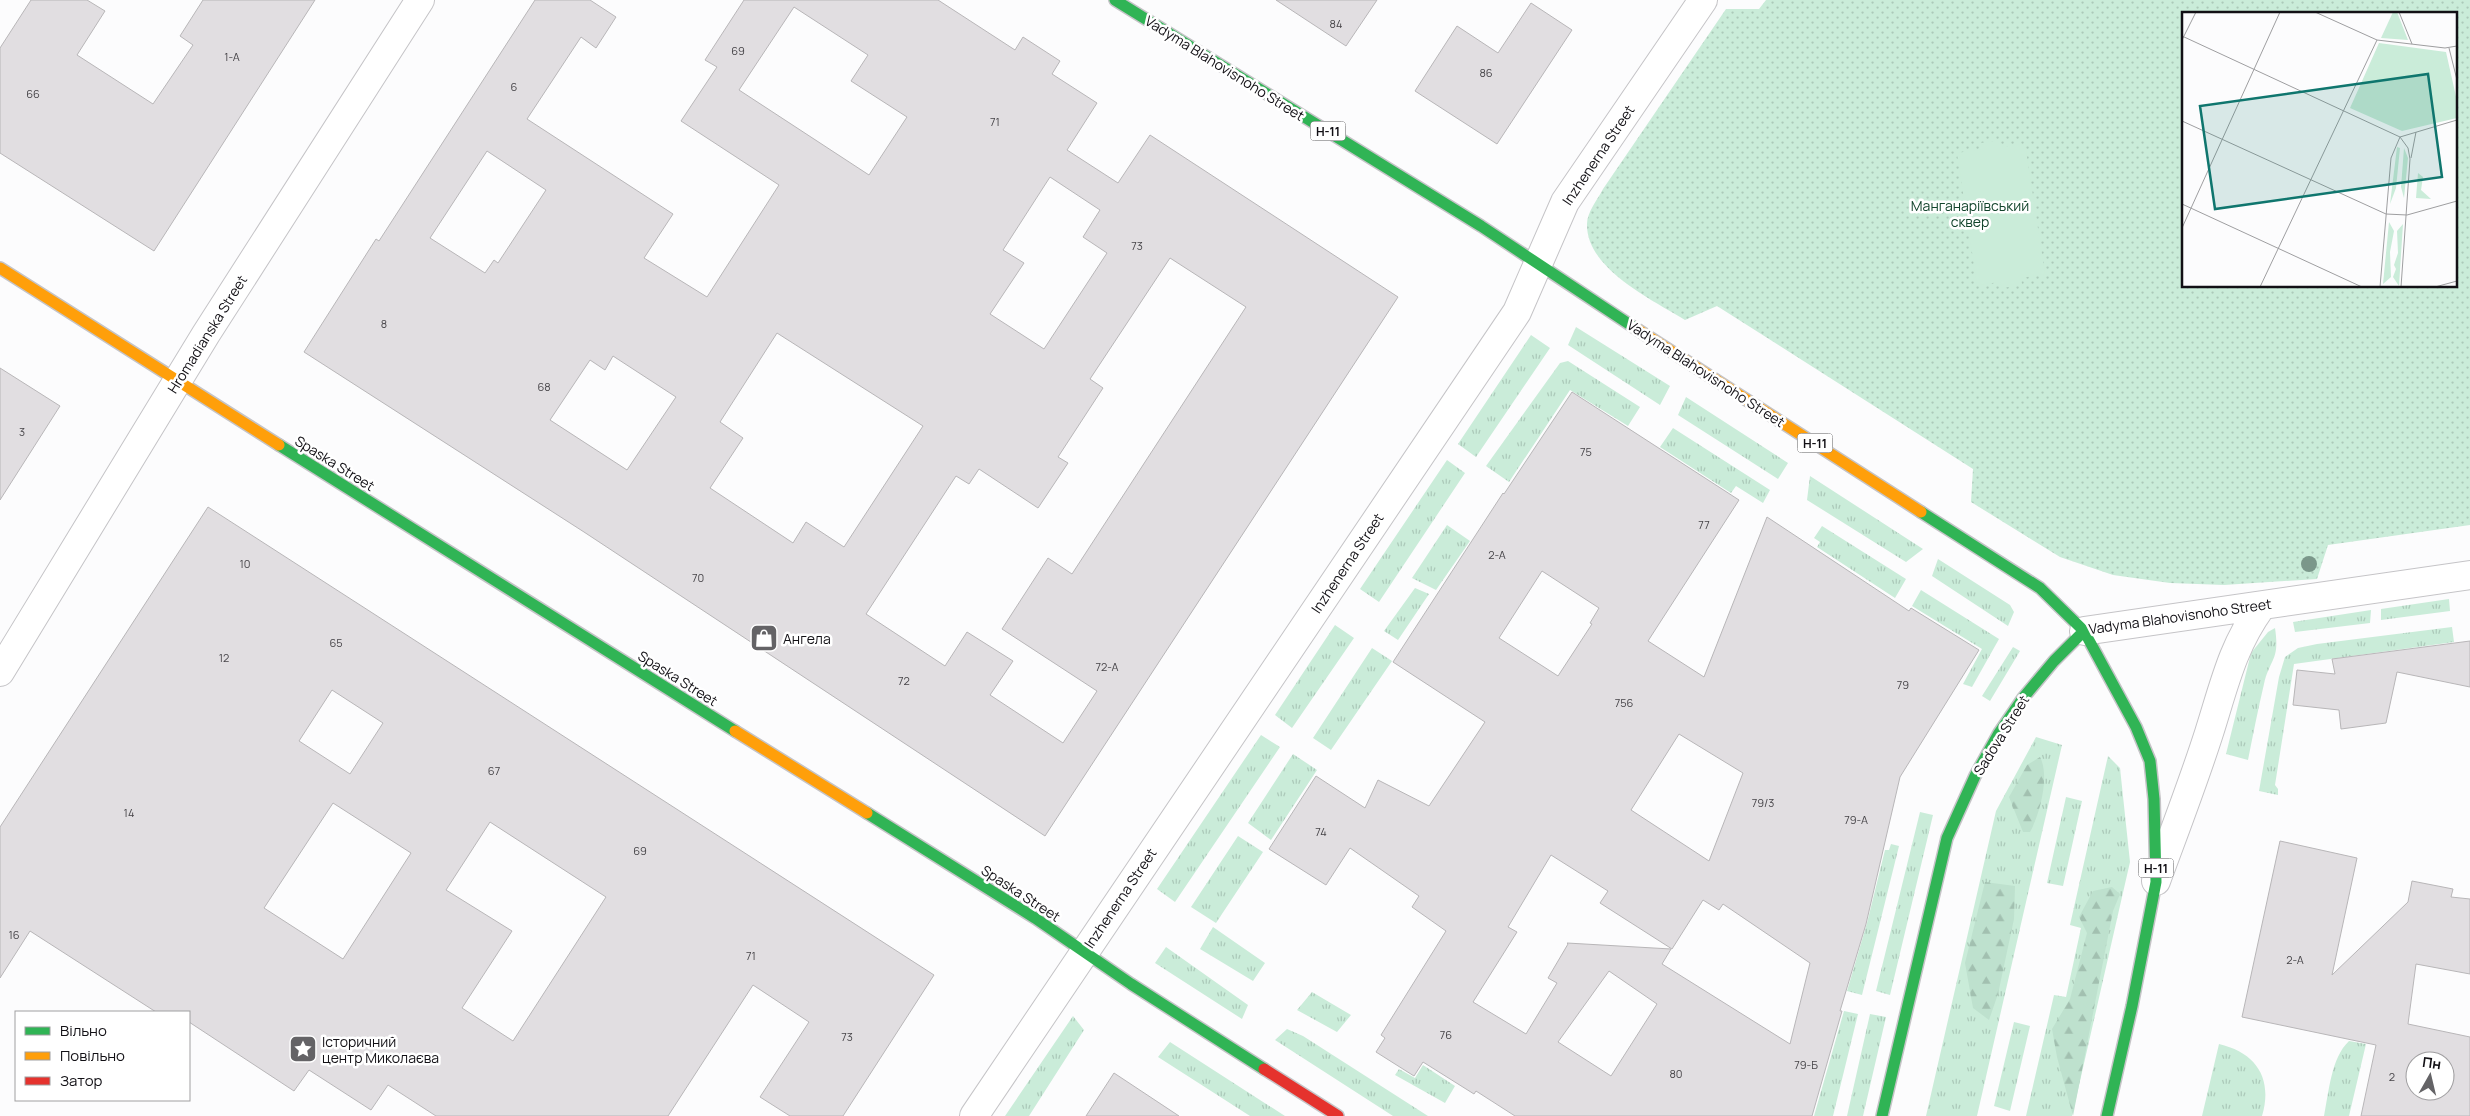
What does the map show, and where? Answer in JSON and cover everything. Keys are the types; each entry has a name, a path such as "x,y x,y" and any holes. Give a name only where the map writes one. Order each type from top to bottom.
{"main road":[{"name":"Vadyma Blahovisnoho Street","path":"1115,0 1481,226 1538,265 2040,588 2084,631"},
{"name":"Spaska Street","path":"0,268 1026,913 1338,1116"},
{"name":"Н-11","path":"2084,631 2136,727 2150,762 2154,799 2156,882 2132,1006 2107,1116"},
{"name":"Sadova Street","path":"1882,1116 1948,838 1975,776 1999,733 2023,698 2054,661 2084,631"}],"street":[{"name":"Hromadianska Street","path":"0,672 178,381 420,0"},
{"name":"Inzhenerna Street","path":"974,1116 1517,312 1565,202 1703,0"},
{"name":"Vadyma Blahovisnoho Street","path":"2084,631 2261,607 2470,575"},
{"path":"2156,882 2206,741 2232,658 2247,626 2261,607"}],"green space":[{"name":"Манганаріївський сквер","path":"1766,0 2470,0 2470,525 2328,545 2317,579 2224,585 2170,583 2113,575 2060,557 1971,502 1973,469 1717,306 1685,320 1640,293 1609,269 1597,255 1590,240 1587,219 1603,189 1726,9 1759,9"},
{"path":"2000,140 2001,147 2025,144 2045,274 2021,278 2022,285 2002,288 2000,282 1977,285 1957,153 1982,149 1981,143"},
{"path":"1576,327 1670,386 1660,405 1568,345"},
{"path":"1531,335 1550,348 1476,457 1458,444"},
{"path":"1568,361 1640,407 1628,426 1570,390 1509,482 1486,466 1560,363"},
{"path":"1686,397 1788,463 1778,479 1678,415"},
{"path":"1673,428 1770,490 1763,503 1736,486 1731,493 1660,447"},
{"path":"1447,460 1465,473 1379,602 1360,589"},
{"path":"1810,476 1923,549 1906,562 1807,500"},
{"path":"1447,525 1470,541 1436,590 1412,578"},
{"path":"1822,526 1906,579 1895,598 1817,547 1820,542 1814,538"},
{"path":"1938,559 2010,605 2014,612 2008,626 1932,576"},
{"path":"1415,588 1429,594 1398,640 1384,631"},
{"path":"1921,590 1999,639 1972,687 1963,684 1982,649 1912,606"},
{"path":"2449,599 2450,611 2381,620 2381,609"},
{"path":"2371,610 2370,623 2295,632 2293,622"},
{"path":"1335,625 1354,638 1292,728 1275,715"},
{"path":"2452,627 2454,642 2294,664 2275,785 2278,789 2278,795 2259,791 2279,677 2285,657 2298,648 2317,644"},
{"path":"2275,628 2276,647 2274,659 2266,675 2248,760 2226,754 2251,653 2268,632"},
{"path":"2013,647 2020,651 1990,701 1982,696"},
{"path":"1372,648 1392,661 1331,750 1313,738"},
{"path":"1261,735 1280,747 1175,902 1157,889"},
{"path":"2036,737 2062,745 1977,1116 1926,1116 1996,811"},
{"path":"1293,754 1317,770 1271,840 1248,823"},
{"path":"2108,756 2120,768 2130,862 2072,1116 2026,1116 2054,995 2066,997 2081,928 2070,925"},
{"path":"2040,757 2043,765 2044,784 2040,805 2030,832 2023,832 2009,797 2027,765"},
{"path":"2066,797 2082,801 2063,886 2047,883"},
{"path":"1920,812 1933,815 1890,995 1876,991"},
{"path":"1238,836 1263,852 1216,923 1191,907"},
{"path":"1891,844 1899,846 1862,995 1847,991 1867,923 1885,850 1889,850"},
{"path":"1985,882 2015,886 2014,919 1998,994 1989,1020 1973,1008 1965,963"},
{"path":"2112,887 2120,894 2113,911 2073,1116 2057,1057 2052,1029 2070,999 2087,933 2079,917 2093,891"},
{"path":"1213,927 1265,963 1253,981 1200,949"},
{"path":"1166,947 1248,1005 1242,1019 1155,963"},
{"path":"1312,992 1351,1015 1337,1032 1297,1010"},
{"path":"1844,1011 1858,1014 1833,1116 1814,1116"},
{"path":"1870,1014 1886,1017 1863,1116 1847,1116"},
{"path":"1073,1016 1084,1030 1029,1116 1005,1116"},
{"path":"2014,1022 2030,1026 2010,1111 1994,1106"},
{"path":"1287,1029 1303,1036 1428,1116 1393,1116 1275,1040"},
{"path":"2349,1041 2366,1044 2349,1116 2324,1116 2334,1066 2343,1048"},
{"path":"1170,1042 1285,1116 1250,1116 1158,1057"},
{"path":"2219,1044 2243,1054 2259,1070 2265,1090 2262,1116 2202,1116"},
{"path":"1423,1065 1455,1086 1445,1103 1395,1075 1399,1069 1415,1078"}],"building":[{"path":"31,0 87,0 105,11 77,55 153,104 193,45 180,36 203,0 315,0 154,251 0,153 0,48"},
{"path":"535,0 590,0 616,17 596,48 581,37 527,119 673,214 644,258 707,297 779,185 681,121 717,67 705,60 744,0 938,0 1015,50 1023,37 1060,61 1052,74 1097,103 1067,150 1118,183 1150,135 1398,297 1045,836 584,532 304,352 376,239 379,241","holes":["794,7 868,55 851,81 907,117 869,175 739,90","487,151 546,190 498,263 494,260 485,273 430,238","1050,177 1100,210 1083,237 1107,253 1044,349 990,314 1024,263 1003,250","1170,258 1246,307 1072,574 1048,558 1002,629 1097,691 1063,743 990,695 1013,661 967,632 945,666 866,614 956,476 969,484 979,469 1038,508 1068,463 1058,457 1103,388 1090,379","777,333 923,426 844,547 806,522 793,543 710,488 743,438 720,422","613,356 676,397 627,470 550,420 590,360 605,370"]},
{"path":"1276,0 1377,0 1346,46"},
{"path":"1531,3 1572,30 1497,144 1415,91 1457,26 1498,53"},
{"path":"0,368 60,406 0,500"},
{"path":"1572,392 1739,500 1648,641 1704,677 1767,517 1909,611 1911,608 1979,650 1900,777 1866,924 1812,1116 1515,1116 1476,1091 1474,1094 1423,1062 1414,1076 1376,1052 1385,1038 1381,1035 1446,931 1412,907 1419,896 1350,848 1326,885 1269,849 1316,776 1365,808 1378,780 1429,806 1485,722 1393,662","holes":["1542,571 1599,608 1590,623 1592,624 1558,676 1499,638","1679,734 1743,773 1709,861 1631,810","1551,855 1608,891 1600,903 1672,949 1703,900 1719,910 1723,904 1810,963 1790,1044 1662,964 1671,949 1567,943 1548,978 1557,983 1526,1034 1473,1002 1517,932 1508,927","1609,971 1657,1004 1611,1076 1558,1042"]},
{"path":"208,507 934,975 843,1116 790,1116 760,1097 809,1022 753,985 668,1116 436,1116 388,1085 371,1110 309,1070 294,1091 190,1023 190,1011 154,1011 30,931 0,978 0,827","holes":["332,690 383,723 350,774 299,741","333,803 411,853 343,959 264,908","490,822 606,897 513,1041 462,1008 512,931 446,890"]},
{"path":"2470,641 2470,687 2397,672 2386,723 2341,729 2339,710 2293,705 2297,670 2335,674 2332,659"},
{"path":"2280,841 2357,858 2332,975 2408,902 2412,881 2453,889 2451,897 2470,899 2470,974 2416,964 2408,1024 2470,1037 2470,1116 2361,1116 2376,1045 2242,1017"},
{"path":"1114,1073 1179,1116 1086,1116"}],"traffic: fast":[{"path":"1115,0 1481,226 1638,330"},
{"path":"279,445 735,731"},
{"path":"1921,512 2040,588 2084,631 2136,727 2150,761 2154,799 2156,882 2132,1006 2107,1116"},
{"path":"1882,1116 1947,838 1975,776 1999,733 2023,698 2054,661 2084,631"},
{"path":"867,813 1035,918 1131,984 1264,1069"}],"traffic: slow":[{"path":"0,268 279,445"},
{"path":"1638,330 1921,512"},
{"path":"735,731 867,813"}],"traffic: jam":[{"path":"1264,1069 1338,1116"}],"place":[{"name":"Ангела","path":"764,638"},
{"name":"Історичний центр Миколаєва","path":"303,1049"}]}
